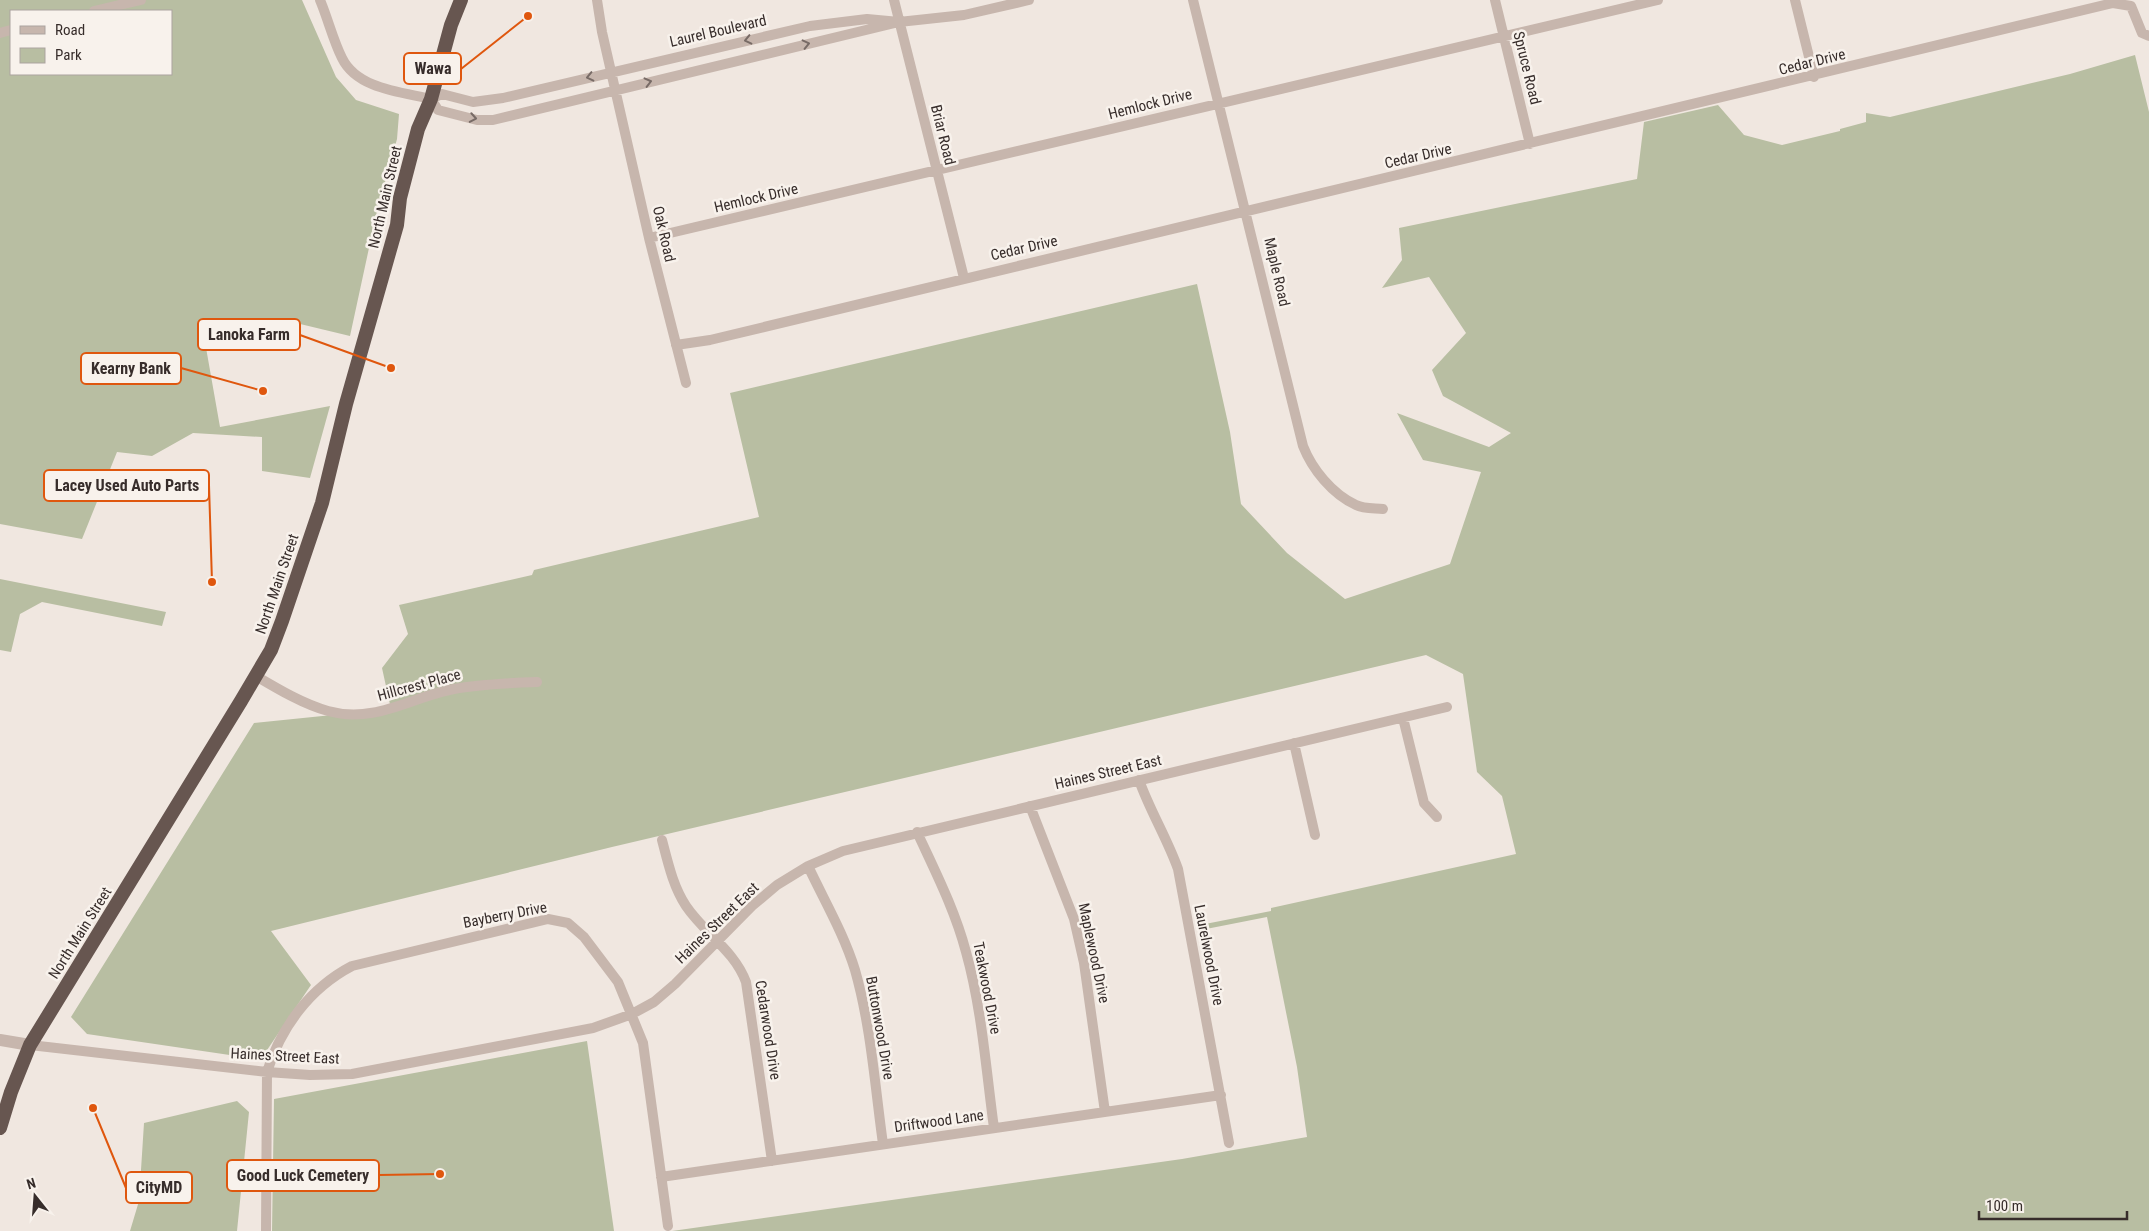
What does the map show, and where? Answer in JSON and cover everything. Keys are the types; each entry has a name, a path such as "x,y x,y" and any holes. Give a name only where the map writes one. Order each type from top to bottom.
{"highway":[{"name":"North Main Street","path":"0,1128 11,1092 30,1045 271,650 322,503 346,404 397,225 400,198 418,129 431,99 451,25 460,0"}],"street":[{"path":"98,10 141,0"},
{"name":"Laurel Boulevard","path":"320,0 342,58 353,73 375,85 431,99 442,94 473,102 485,101 827,23 867,20 899,22"},
{"name":"Oak Road","path":"597,0 611,72 649,238 686,383"},
{"name":"Briar Road","path":"894,0 964,278"},
{"name":"Laurel Boulevard","path":"431,99 438,110 477,120 508,117 899,22 964,15 1029,0"},
{"name":"Maple Road","path":"1193,0 1247,212 1303,446 1310,463 1324,481 1357,506 1383,509"},
{"name":"Spruce Road","path":"1495,0 1530,144"},
{"name":"Hemlock Drive","path":"649,238 1658,0"},
{"path":"1795,0 1814,77"},
{"name":"Cedar Drive","path":"676,345 710,340 1814,77 2113,3 2131,6 2142,33 2149,36"},
{"path":"546,87 550,106"},
{"name":"Hillcrest Place","path":"256,676 329,712 355,714 398,708 452,689 490,684 537,682"},
{"name":"Haines Street East","path":"30,1045 266,1072 310,1075 352,1074 592,1028 632,1014 654,1002 675,984 752,906 777,885 808,866 843,851 1448,707"},
{"path":"1403,718 1424,803 1437,817"},
{"path":"1294,743 1315,835"},
{"name":"Laurelwood Drive","path":"1139,780 1146,800 1169,844 1178,869 1229,1143"},
{"name":"Maplewood Drive","path":"1030,806 1074,919 1084,963 1105,1112"},
{"name":"Teakwood Drive","path":"917,832 944,888 966,951 979,1016 994,1128"},
{"name":"Cedarwood Drive","path":"662,840 674,883 686,905 741,967 746,982 772,1161"},
{"name":"Buttonwood Drive","path":"808,866 843,939 855,970 864,1008 883,1144"},
{"name":"Bayberry Drive","path":"266,1072 272,1056 305,1001 334,976 352,966 536,921 548,919 568,923 584,936 618,982 642,1043 668,1226"},
{"path":"0,1040 30,1045"},
{"path":"266,1072 266,1231"},
{"name":"Driftwood Lane","path":"661,1177 1221,1095"}],"green space":[{"path":"0,0 302,0 336,77 356,100 399,114 397,139 377,211 350,336 296,323 259,328 205,342 220,427 330,406 310,478 262,471 262,437 193,433 152,456 117,452 82,539 0,524"},
{"path":"2135,55 2149,112 2149,1231 672,1231 1182,1159 1307,1137 1297,1067 1267,917 1201,930 1200,925 1271,911 1271,908 1516,854 1502,796 1477,772 1463,674 1426,655 612,847 271,931 311,985 263,1056 250,1058 87,1034 71,1017 254,723 391,709 382,668 408,634 399,605 532,575 534,570 759,517 730,393 1197,284 1230,432 1241,504 1287,553 1345,599 1450,564 1481,472 1423,460 1397,413 1489,447 1511,433 1443,396 1432,370 1466,333 1429,277 1382,288 1402,260 1399,228 1637,179 1644,122 1718,105 1744,135 1782,145 1840,131 1840,129 1866,122 1866,113 1890,117 2070,74"},
{"path":"0,579 166,612 162,626 42,602 20,614 11,652 0,650"},
{"path":"587,1041 614,1231 272,1231 274,1099"},
{"path":"237,1101 249,1112 237,1231 130,1231 139,1201 144,1123"}],"place":[{"name":"Wawa","path":"528,16"},
{"name":"Lanoka Farm","path":"391,368"},
{"name":"Kearny Bank","path":"263,391"},
{"name":"Lacey Used Auto Parts","path":"212,582"},
{"name":"CityMD","path":"93,1108"},
{"name":"Good Luck Cemetery","path":"440,1174"}]}
